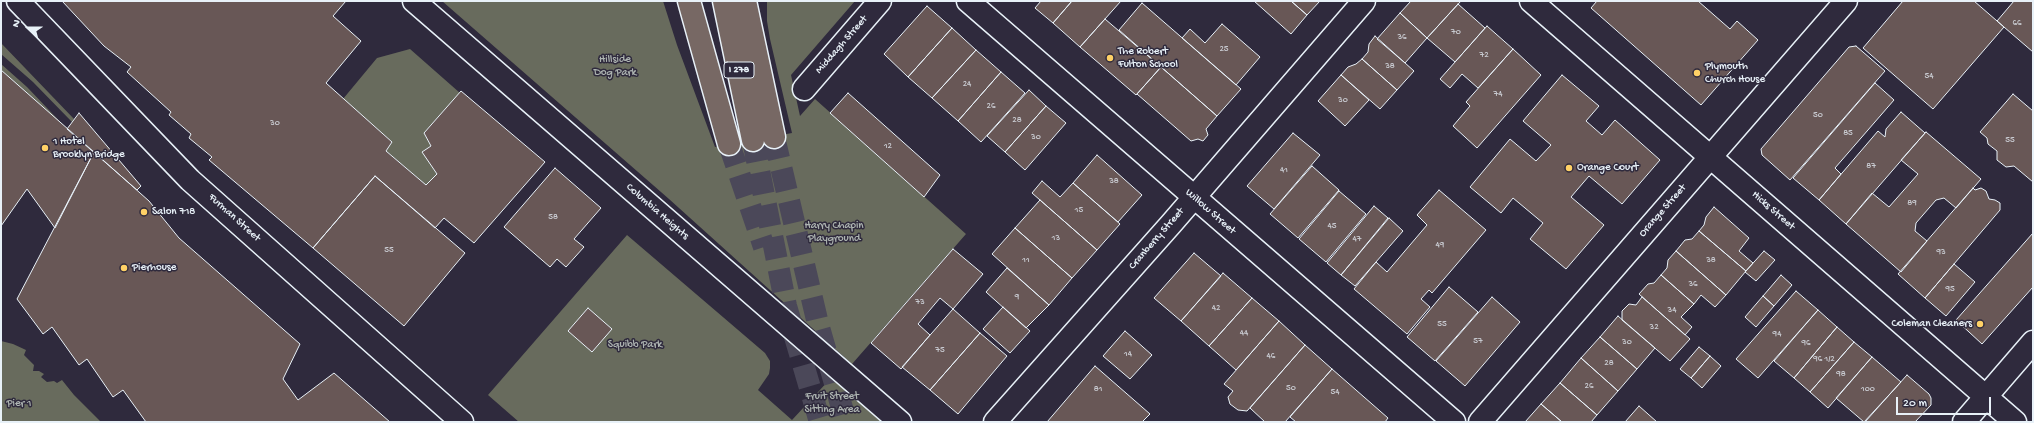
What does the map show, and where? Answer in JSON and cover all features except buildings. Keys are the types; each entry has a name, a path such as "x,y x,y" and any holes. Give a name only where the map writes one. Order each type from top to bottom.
{"highway":[{"path":"688,1 729,144"},
{"name":"I 278","path":"724,1 764,138 752,41 745,1"},
{"path":"752,41 755,1"}],"street":[{"name":"Furman Street","path":"18,1 190,180 462,422"},
{"name":"Columbia Heights","path":"414,1 900,422"},
{"name":"Middagh Street","path":"804,89 880,1"},
{"name":"Willow Street","path":"968,1 1454,422"},
{"name":"Cranberry Street","path":"994,422 1194,197 1364,1"},
{"name":"Hicks Street","path":"1531,1 2015,422"},
{"name":"Orange Street","path":"1480,422 1846,1"},
{"path":"1964,422 2033,342"}],"green space":[{"path":"442,1 663,1 677,45 715,147 792,133 770,39 767,21 767,1 855,1 791,75 800,116 815,99 966,234 852,364 669,199"},
{"path":"1,43 74,119 72,122 33,82 1,54"},
{"path":"410,49 460,93 424,133 431,146 423,152 437,174 426,185 386,151 392,142 343,99 377,58"},
{"path":"1,64 27,87 67,129 1,70"},
{"name":"Squibb Park","path":"627,235 765,353 770,361 769,374 758,390 792,420 831,378 882,422 519,422 488,395"},
{"name":"Pier 1","path":"1,341 13,344 26,350 24,355 34,365 33,371 39,371 44,374 41,377 47,382 54,381 57,383 62,380 74,395 101,422 1,422"}],"tunnel":[{"path":"774,137 818,324 846,422"},
{"path":"753,140 786,306 820,422"},
{"path":"729,144 764,247"}],"place":[{"name":"The Robert Fulton School","path":"1110,58"},
{"name":"Plymouth Church House","path":"1697,73"},
{"name":"1 Hotel Brooklyn Bridge","path":"45,148"},
{"name":"Orange Court","path":"1569,168"},
{"name":"Salon 718","path":"144,212"},
{"name":"Pierhouse","path":"124,268"},
{"name":"Coleman Cleaners","path":"1980,324"}],"park label":[{"name":"Hillside Dog Park","path":"615,66"},
{"name":"Harry Chapin Playground","path":"834,232"},
{"name":"Fruit Street Sitting Area","path":"832,403"}]}
